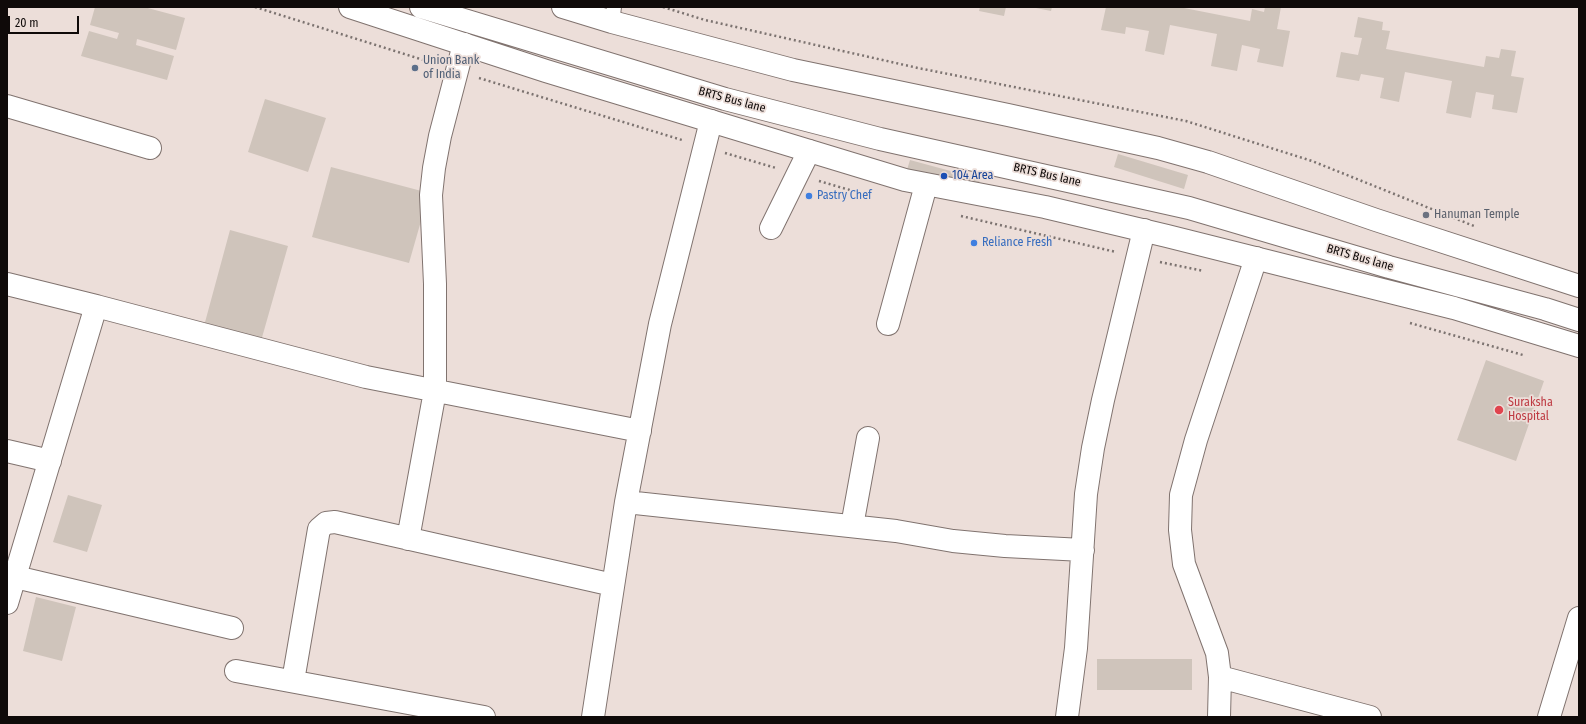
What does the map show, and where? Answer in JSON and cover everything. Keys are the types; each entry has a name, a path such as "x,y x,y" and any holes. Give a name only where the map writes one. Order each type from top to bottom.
{"street":[{"path":"350,7 546,71 926,186 1045,207 1144,230 1454,308 1579,346"},
{"name":"BRTS Bus lane","path":"421,7 725,99 880,139 1189,208 1389,267 1545,309 1579,320"},
{"path":"563,7 613,14 793,70 1008,114 1158,148 1208,162 1376,220 1579,286"},
{"path":"408,539 435,392 435,284 431,195 434,168 440,136 464,44"},
{"path":"7,106 150,148"},
{"path":"593,717 626,502 660,324 711,121"},
{"path":"771,228 809,151"},
{"path":"888,324 926,186"},
{"path":"1067,717 1076,648 1086,494 1093,448 1144,230"},
{"path":"1219,717 1220,677 1216,652 1184,564 1180,530 1181,495 1196,440 1256,258"},
{"path":"7,284 366,377 435,392 640,431"},
{"path":"7,602 11,576 50,461 96,306"},
{"path":"852,526 868,438"},
{"path":"7,451 50,461"},
{"path":"626,502 896,531 953,541 1005,546 1083,550"},
{"path":"293,681 319,529 326,523 335,522 613,585"},
{"path":"11,576 232,628"},
{"path":"1549,717 1579,618"},
{"path":"236,671 484,717"},
{"path":"1220,677 1370,717"}],"building":[{"path":"95,7 144,7 185,18 176,50 137,39 136,45 174,56 167,80 81,56 89,31 117,39 119,33 90,25"},
{"path":"980,7 1006,7 1004,16 979,11"},
{"path":"1031,7 1052,7 1051,11"},
{"path":"1106,7 1179,7 1250,21 1252,9 1264,12 1265,7 1281,7 1277,29 1290,31 1283,67 1257,62 1260,49 1242,45 1237,71 1211,66 1217,34 1170,25 1164,55 1145,51 1149,31 1126,27 1125,34 1101,30"},
{"path":"1358,17 1383,22 1382,30 1390,31 1386,49 1484,67 1486,56 1499,58 1501,49 1516,51 1511,76 1524,78 1517,113 1492,109 1494,95 1476,92 1471,118 1446,113 1452,81 1405,72 1399,102 1380,98 1384,78 1361,74 1359,81 1336,77 1341,52 1358,55 1362,38 1354,37"},
{"path":"265,99 326,118 308,172 248,152"},
{"path":"1118,154 1188,175 1184,189 1114,167"},
{"path":"910,160 980,179 977,192 906,173"},
{"path":"331,167 429,193 409,263 312,237"},
{"path":"230,230 288,246 261,341 204,326"},
{"path":"1486,360 1544,381 1516,461 1457,440"},
{"path":"68,495 102,505 87,552 53,542"},
{"path":"36,597 76,607 62,661 23,651"},
{"path":"1097,659 1192,659 1192,690 1097,690"}],"place":[{"name":"Union Bank of India","path":"415,68"},
{"name":"104 Area","path":"944,176"},
{"name":"Pastry Chef","path":"809,196"},
{"name":"Hanuman Temple","path":"1426,215"},
{"name":"Reliance Fresh","path":"974,243"},
{"name":"Suraksha Hospital","path":"1499,410"}]}
